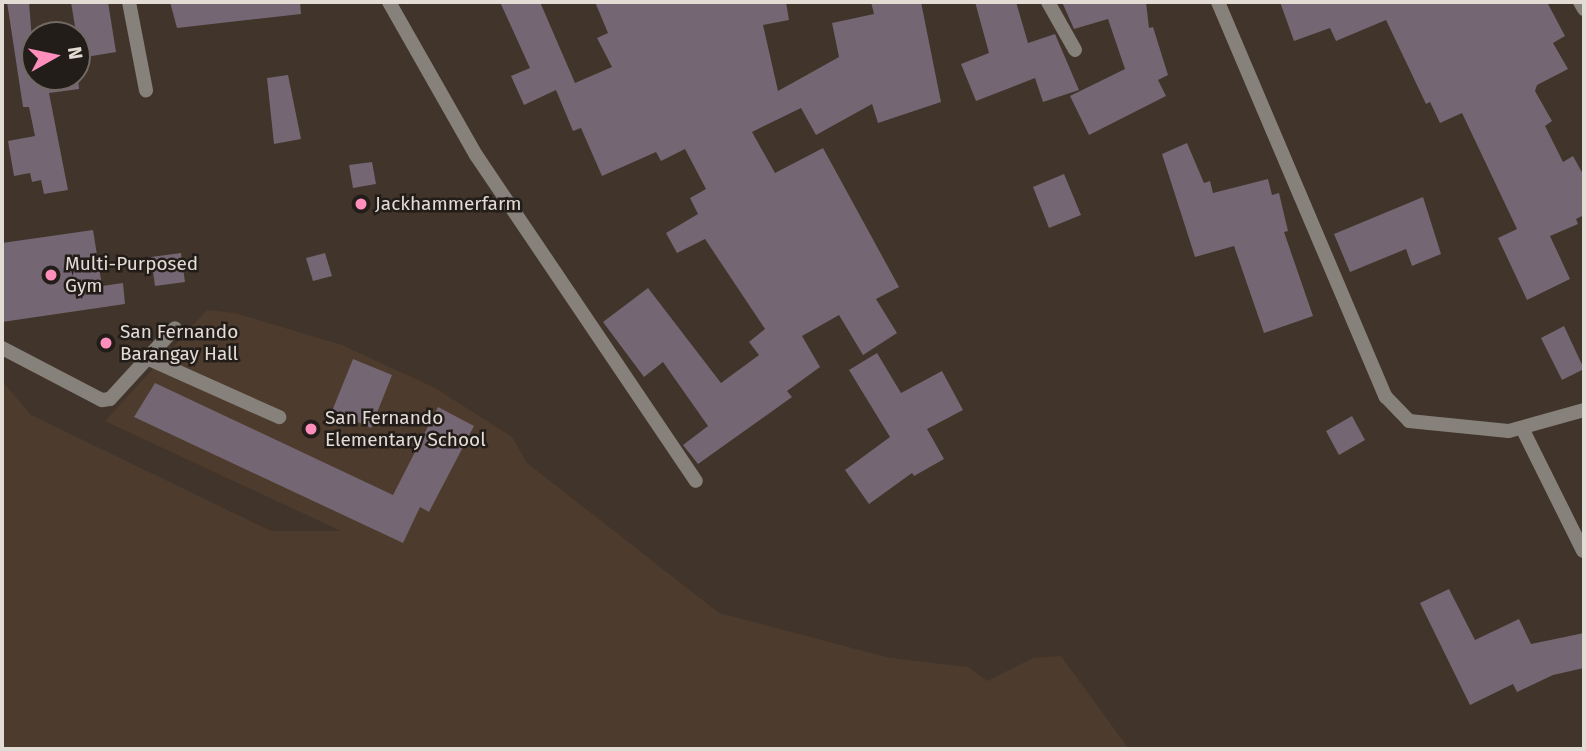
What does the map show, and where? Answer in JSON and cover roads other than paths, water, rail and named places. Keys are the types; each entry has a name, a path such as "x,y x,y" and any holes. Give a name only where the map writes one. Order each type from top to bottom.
{"street":[{"path":"129,2 146,90"},
{"path":"388,2 476,155 696,481"},
{"path":"1048,2 1075,50"},
{"path":"1218,2 1385,397 1409,421 1523,430 1584,410"},
{"path":"1580,2 1584,9"},
{"path":"2,348 102,400 110,399 175,328"},
{"path":"147,358 279,417"},
{"path":"1523,430 1583,551"}],"place":[{"name":"Jackhammerfarm","path":"361,204"},
{"name":"Multi-Purposed Gym","path":"51,275"},
{"name":"San Fernando Barangay Hall","path":"106,343"},
{"name":"San Fernando Elementary School","path":"311,429"}]}
